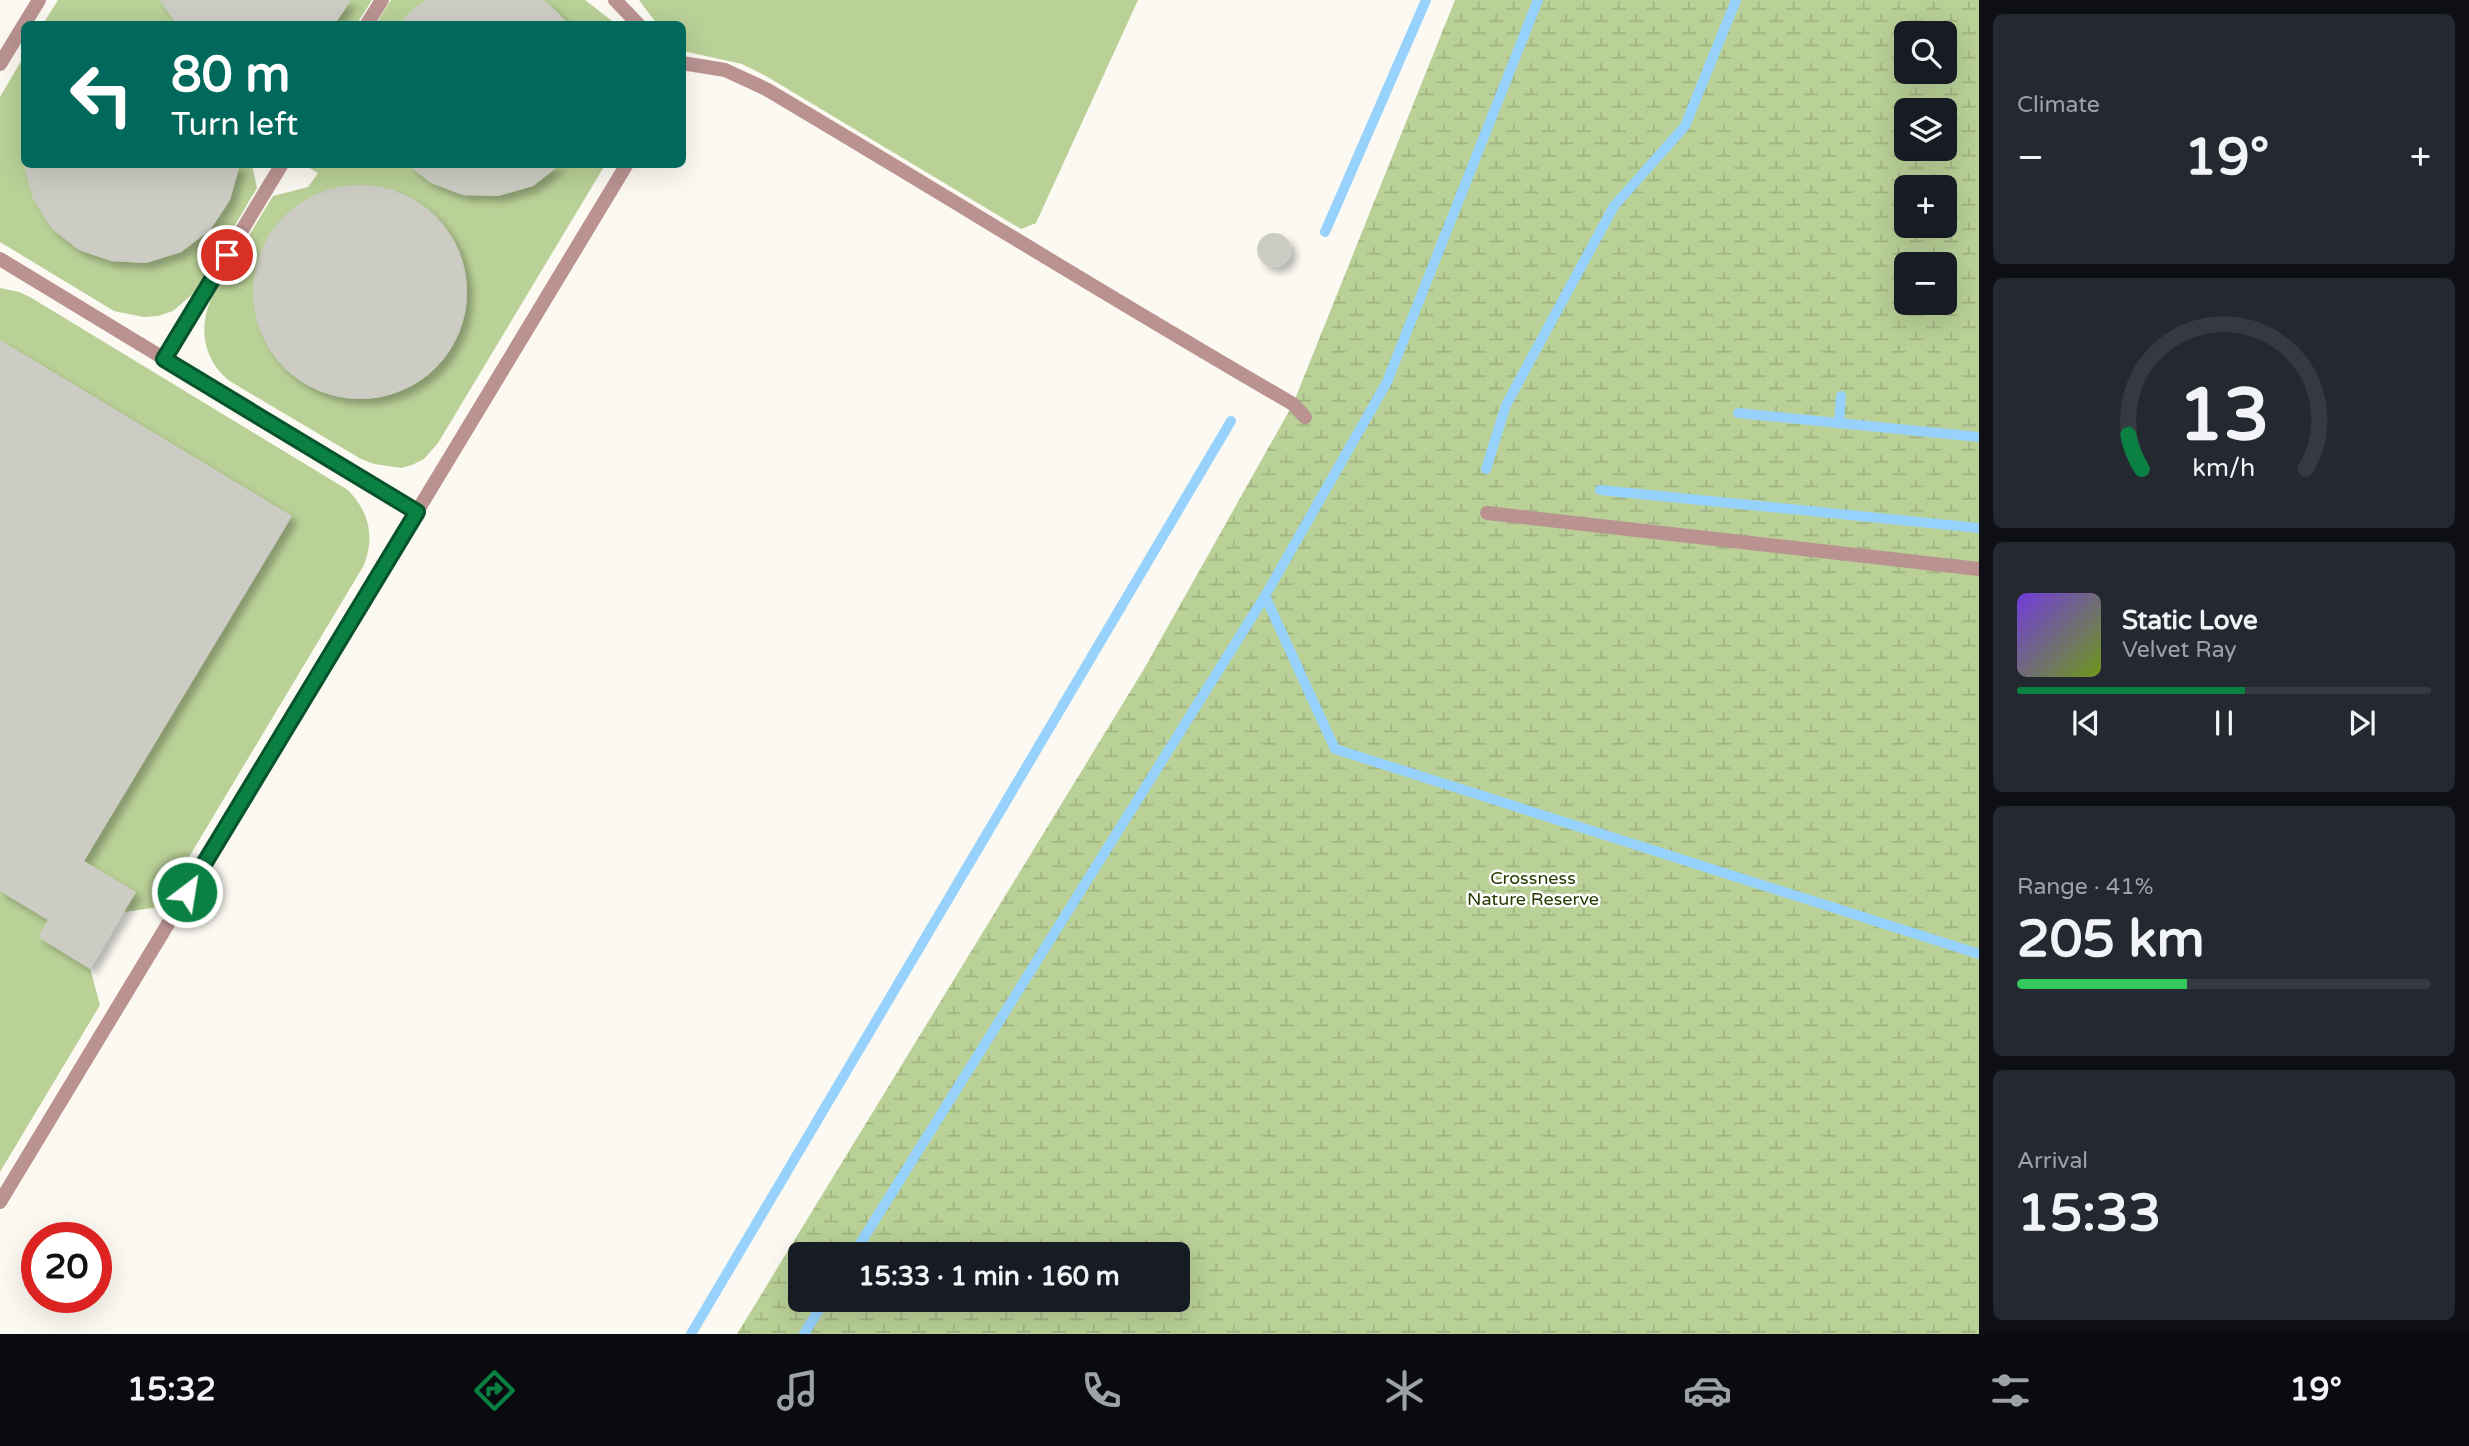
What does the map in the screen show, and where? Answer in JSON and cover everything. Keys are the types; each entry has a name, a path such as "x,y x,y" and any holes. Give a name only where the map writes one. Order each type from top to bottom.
{"lane":[{"path":"26,21 38,0"},
{"path":"369,21 382,0"},
{"path":"615,0 635,21"},
{"path":"0,64 21,29"},
{"path":"686,64 725,70 766,89 1004,230 1163,329 1293,404 1305,417"},
{"path":"164,359 280,168"},
{"path":"0,1202 625,168"},
{"path":"0,259 417,512"},
{"path":"1487,513 1979,569"}],"green space":[{"path":"58,0 372,0 359,21 45,21"},
{"path":"391,0 585,0 612,21 378,21"},
{"path":"639,0 1138,0 1036,223 1021,229 766,76 742,64 686,52 686,21 655,21"},
{"name":"Crossness Nature Reserve","path":"1455,0 1979,0 1979,1334 737,1334 788,1251 788,1312 1190,1312 1190,1242 793,1242 1144,669 1293,404"},
{"path":"21,61 21,168 253,168 257,188 195,292 173,311 158,316 143,317 114,311 0,242 0,97"},
{"path":"309,168 603,168 438,443 424,459 412,465 401,468 361,459 228,380 219,371 208,351 204,329 213,295 273,196 308,187 318,173"},
{"path":"0,288 30,297 348,490 365,516 369,544 364,565 159,907 124,912 90,968 100,1005 0,1172"}],"building":[{"path":"160,0 351,0 337,21 174,21"},
{"path":"427,0 542,0 566,21 402,21 414,8"},
{"path":"25,168 239,168 230,200 210,230 181,252 146,263 111,261 79,250 52,229 33,199"},
{"path":"412,168 556,168 533,186 498,196 463,195 431,183"},
{"path":"360,185 401,193 436,216 459,251 467,292 459,333 436,368 401,391 360,399 319,391 284,368 261,333 253,292 261,251 284,216 319,193"},
{"path":"1274,233 1286,238 1291,250 1286,262 1274,267 1262,262 1257,250 1262,238"},
{"path":"0,340 292,516 84,861 136,892 90,969 38,937 48,920 0,891"}],"waterway":[{"path":"1325,232 1426,0"},
{"path":"861,1242 1265,596 1387,382 1538,0"},
{"path":"1486,469 1506,405 1614,206 1685,126 1736,0"},
{"path":"1839,423 1841,396"},
{"path":"1738,413 1979,437"},
{"path":"691,1334 1231,421"},
{"path":"1600,490 1979,528"},
{"path":"1265,596 1335,749 1979,954"},
{"path":"804,1334 818,1312"}],"route":[{"path":"187,892 417,512 164,359 227,255"}]}
